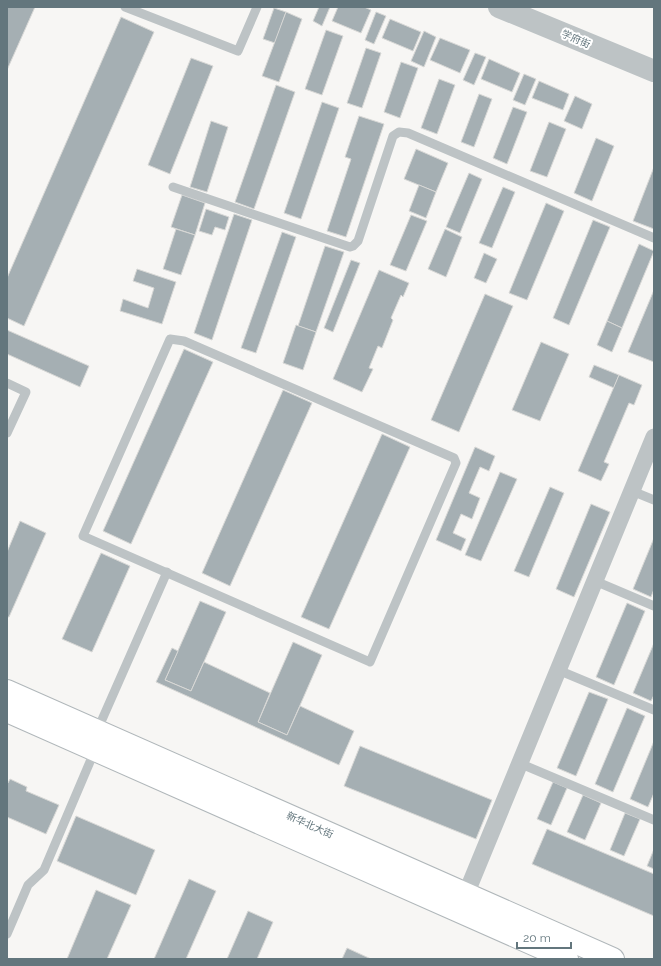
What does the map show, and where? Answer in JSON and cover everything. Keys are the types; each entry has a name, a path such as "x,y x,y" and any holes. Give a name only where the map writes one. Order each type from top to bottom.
{"main road":[{"name":"新华北大街","path":"7,691 96,740 567,959"},
{"name":"新华北大街","path":"7,711 96,740 466,894 614,959"}],"street":[{"name":"学府街","path":"499,7 654,71"},
{"name":"学府街","path":"538,7 654,55"},
{"path":"466,894 654,437"}],"lane":[{"path":"125,7 238,51 257,7"},
{"path":"173,187 350,247 358,241 393,136 399,132 408,133 654,238"},
{"path":"170,339 184,341 454,458 456,463 370,662 167,572 83,536 170,339"},
{"path":"7,383 26,392 7,433"},
{"path":"632,491 654,500"},
{"path":"7,934 28,885 44,870 96,740 167,572"},
{"path":"595,581 654,606"},
{"path":"558,670 654,710"},
{"path":"519,764 654,820"}],"building":[{"path":"7,7 35,7 7,70"},
{"path":"319,7 330,7 322,26 313,21"},
{"path":"338,7 364,7 371,10 361,33 332,21"},
{"path":"274,8 286,12 275,43 263,39"},
{"path":"286,12 302,19 279,82 262,76"},
{"path":"376,12 386,16 374,44 365,40"},
{"path":"121,17 154,32 24,326 7,318 7,278"},
{"path":"390,19 421,32 413,51 382,38"},
{"path":"326,30 343,36 322,95 305,89"},
{"path":"424,31 436,37 424,67 411,61"},
{"path":"440,38 470,50 460,73 430,60"},
{"path":"366,48 381,53 362,108 347,103"},
{"path":"475,53 486,57 474,85 463,80"},
{"path":"191,58 213,66 170,174 148,165"},
{"path":"489,59 520,73 512,92 481,79"},
{"path":"401,62 418,68 400,118 384,112"},
{"path":"524,74 536,79 525,105 513,100"},
{"path":"439,79 455,85 437,134 421,128"},
{"path":"539,81 569,94 563,110 532,98"},
{"path":"276,85 295,92 254,209 235,202"},
{"path":"479,94 492,99 474,147 461,142"},
{"path":"575,96 592,104 582,129 564,121"},
{"path":"322,102 339,108 301,219 284,213"},
{"path":"513,107 527,112 507,164 493,158"},
{"path":"359,116 384,124 346,237 327,231 351,159 345,157"},
{"path":"211,121 228,127 207,192 190,187"},
{"path":"549,122 566,129 547,177 530,171"},
{"path":"596,138 614,146 592,201 574,193"},
{"path":"416,149 448,163 436,192 404,179"},
{"path":"654,167 654,229 633,221"},
{"path":"469,173 482,179 460,233 446,227"},
{"path":"419,185 436,192 426,218 409,211"},
{"path":"503,187 515,192 492,248 479,243"},
{"path":"182,195 205,203 195,235 171,227"},
{"path":"546,203 564,211 527,300 509,293"},
{"path":"206,209 229,217 225,230 215,227 212,235 199,231"},
{"path":"234,214 252,220 212,340 194,333"},
{"path":"411,215 427,221 406,271 390,265"},
{"path":"593,220 610,227 569,325 553,318"},
{"path":"176,229 195,235 181,275 163,269"},
{"path":"445,229 462,237 446,277 428,269"},
{"path":"282,232 296,237 256,353 241,348"},
{"path":"639,244 654,251 622,328 607,321"},
{"path":"325,246 344,252 316,332 298,326"},
{"path":"484,253 497,259 486,283 474,278"},
{"path":"351,260 360,263 333,332 324,328"},
{"path":"137,269 176,282 162,324 120,311 123,299 148,308 154,288 133,281"},
{"path":"379,270 409,283 403,297 401,295 391,318 393,320 382,348 378,346 369,368 373,369 362,392 333,379"},
{"path":"654,290 654,362 628,352"},
{"path":"485,294 513,306 459,432 431,420"},
{"path":"607,321 622,328 612,352 597,345"},
{"path":"296,325 316,332 303,370 283,363"},
{"path":"7,330 89,366 80,387 7,354"},
{"path":"541,342 569,354 540,421 512,410"},
{"path":"184,349 213,362 131,544 103,531"},
{"path":"594,365 619,375 614,388 589,377"},
{"path":"619,375 642,385 634,405 629,403 604,462 609,464 601,481 578,471"},
{"path":"283,390 312,403 230,586 202,573"},
{"path":"382,434 410,447 329,629 301,617"},
{"path":"475,447 495,456 489,471 480,467 469,493 480,498 472,519 461,514 453,533 466,539 461,551 436,540"},
{"path":"500,472 517,479 481,561 465,555"},
{"path":"550,487 564,493 529,577 514,571"},
{"path":"591,504 610,512 574,597 556,589"},
{"path":"20,521 46,533 9,617 7,617 7,552"},
{"path":"654,538 654,589 651,597 633,589"},
{"path":"101,553 130,566 92,652 62,639"},
{"path":"200,601 226,612 191,691 165,680"},
{"path":"627,603 645,611 614,685 596,677"},
{"path":"293,642 322,655 287,735 258,722"},
{"path":"654,643 654,695 651,701 633,693"},
{"path":"172,648 178,651 165,680 191,691 204,662 270,693 258,722 287,735 300,706 354,731 339,765 156,682"},
{"path":"589,692 608,699 576,776 557,768"},
{"path":"627,708 645,716 613,792 595,784"},
{"path":"654,741 654,793 648,807 630,799"},
{"path":"360,746 492,800 476,839 344,786"},
{"path":"10,779 27,787 26,791 59,805 46,834 7,817 7,783"},
{"path":"553,782 567,788 551,825 537,819"},
{"path":"583,795 601,803 585,840 567,832"},
{"path":"625,813 640,819 624,856 610,850"},
{"path":"76,816 155,850 136,895 57,861"},
{"path":"547,829 654,874 654,916 532,864"},
{"path":"654,849 654,869 647,866"},
{"path":"189,879 216,891 186,959 154,959"},
{"path":"96,890 131,905 107,959 67,959"},
{"path":"248,911 273,922 257,959 227,959"},
{"path":"347,948 371,959 342,959"}]}
